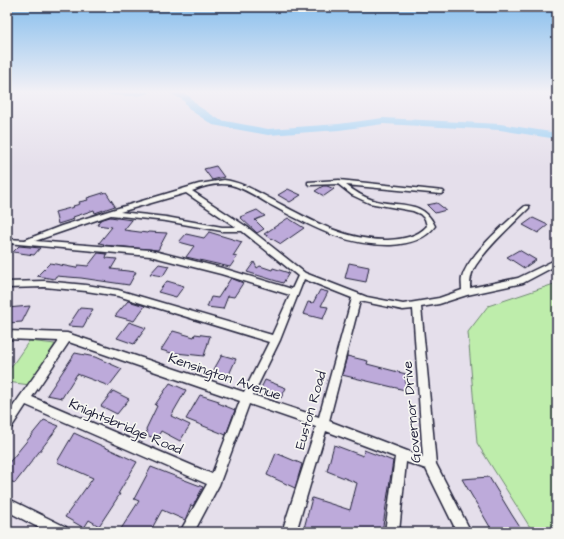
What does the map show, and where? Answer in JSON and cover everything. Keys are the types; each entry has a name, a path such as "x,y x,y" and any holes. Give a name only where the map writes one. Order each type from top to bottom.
{"street":[{"path":"310,183 339,182 441,192"},
{"path":"28,241 107,213 216,183 241,186 330,233 348,239 364,242 400,242 416,237 428,230 431,226 430,220 420,212 405,207 372,202 352,192 339,182"},
{"path":"188,190 244,229 302,275 357,296 403,307 417,306 439,301 466,292 520,280 557,262"},
{"path":"466,292 466,278 472,264 496,237 527,207"},
{"path":"107,213 166,219 222,229 244,229"},
{"path":"7,241 28,241 150,253 222,271 295,293"},
{"path":"187,532 215,481 246,399 275,340 302,275"},
{"path":"7,285 44,284 118,293 275,340"},
{"name":"Euston Road","path":"289,532 323,424 357,296"},
{"name":"Governor Drive","path":"417,306 430,465 464,532"},
{"name":"Kensington Avenue","path":"7,335 67,338 323,424 430,465"},
{"path":"7,424 67,338"},
{"name":"Knightsbridge Road","path":"24,399 215,481"},
{"path":"392,532 401,455"},
{"path":"7,504 61,532"}],"green space":[{"path":"557,283 557,532 533,532 477,443 468,332 488,306"},
{"path":"29,341 55,344 30,385 7,382 7,373"}],"building":[{"path":"216,166 224,177 212,180 204,169"},
{"path":"323,186 334,189 324,196 315,191"},
{"path":"288,189 301,195 290,202 278,195"},
{"path":"106,192 115,206 95,213 94,210 58,224 55,212 74,207 73,206 80,204 79,202 88,200 87,198"},
{"path":"437,203 446,210 435,213 427,205"},
{"path":"257,210 265,216 255,220 264,229 257,233 240,217"},
{"path":"110,217 132,220 124,230 147,233 167,233 158,250 103,245 104,244 99,243 112,227 97,225 100,220"},
{"path":"288,218 304,228 281,244 264,234"},
{"path":"533,218 548,225 538,233 523,225"},
{"path":"209,232 242,242 233,256 237,257 230,267 186,257 194,246 179,242 186,234 204,238"},
{"path":"19,246 40,248 34,255 13,252"},
{"path":"519,250 536,260 524,268 507,257"},
{"path":"98,253 107,254 106,258 117,259 111,269 136,272 129,285 81,278 56,276 54,279 37,276 50,263 76,268 78,265 88,266"},
{"path":"254,262 257,268 260,266 272,270 273,268 289,273 283,283 247,272"},
{"path":"349,263 369,267 366,282 345,278"},
{"path":"159,264 169,266 163,276 150,274"},
{"path":"231,278 243,283 234,297 228,296 223,309 207,307 211,297 218,298"},
{"path":"167,281 184,286 176,297 158,292"},
{"path":"320,290 328,292 321,306 328,307 323,319 303,314 308,302 313,303"},
{"path":"128,301 145,306 134,321 115,316"},
{"path":"30,306 22,322 7,323 7,308"},
{"path":"80,308 93,309 83,327 68,326"},
{"path":"129,322 146,328 134,344 117,338"},
{"path":"173,331 194,337 195,334 210,336 204,356 175,354 161,350"},
{"path":"75,353 95,357 122,369 109,386 77,374 62,398 47,395"},
{"path":"222,355 236,359 227,379 212,373"},
{"path":"347,356 368,361 367,364 406,374 405,390 342,375"},
{"path":"265,380 286,388 281,398 260,390"},
{"path":"170,383 186,390 171,416 190,425 180,441 161,431 157,438 148,436 146,429 157,406 155,405"},
{"path":"113,391 129,399 117,414 101,406"},
{"path":"200,395 219,401 218,403 235,410 226,435 186,419"},
{"path":"44,420 59,426 15,483 7,480 7,465"},
{"path":"74,433 137,462 118,494 120,494 99,526 89,520 84,528 65,517 93,478 57,462"},
{"path":"334,445 363,456 364,450 393,461 382,532 303,532 312,498 350,510 357,483 327,471"},
{"path":"276,453 302,464 295,488 267,475"},
{"path":"151,467 203,487 193,506 191,505 185,520 162,510 150,532 119,532 139,501 134,499"},
{"path":"489,477 523,532 493,532 462,479"}],"waterway":[{"path":"208,117 217,123 268,132 339,127 383,121 500,127 557,136"}]}
